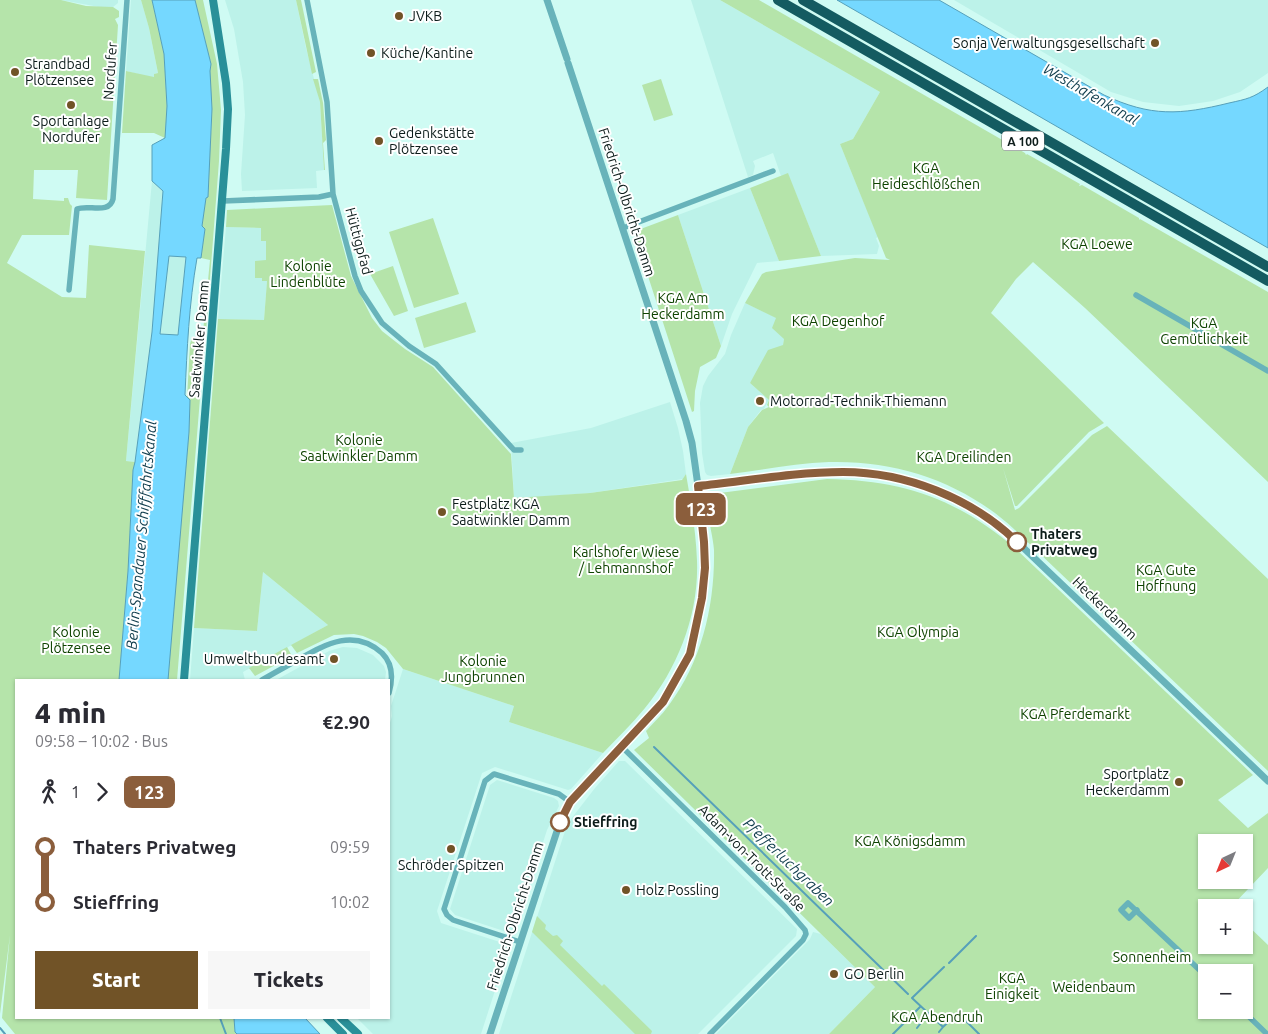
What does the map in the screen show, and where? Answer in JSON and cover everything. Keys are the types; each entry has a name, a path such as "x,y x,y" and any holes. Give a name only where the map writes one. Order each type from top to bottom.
{"highway":[{"name":"A 100","path":"778,0 1268,281"},
{"name":"A 100","path":"803,0 1268,267"}],"main road":[{"name":"Saatwinkler Damm","path":"184,679 226,149 227,97 213,0"},
{"path":"328,1019 344,1034"},
{"path":"342,1019 358,1034"}],"street":[{"name":"Nordufer","path":"69,290 77,209 81,207 107,207 114,199 127,0"},
{"name":"Hüttigpfad","path":"307,0 328,102 333,194 360,291 375,314 396,336 436,364 514,450 521,450"},
{"name":"Friedrich-Olbricht-Damm","path":"490,1034 555,833 570,802 663,702 690,654 702,598 705,568 698,486 692,443 686,421 547,0"},
{"path":"623,228 773,171"},
{"path":"222,201 319,197 333,194"},
{"path":"1136,295 1268,371"},
{"name":"Heckerdamm","path":"698,486 822,472 859,473 909,482 964,504 1010,534 1268,781"},
{"path":"264,679 322,647 336,641 348,640 373,646 383,654 390,664 392,673 390,686"},
{"name":"Adam-von-Trott-Straße","path":"621,746 805,930 806,934 803,940 710,1034"},
{"path":"520,942 453,920 444,909 485,780 491,775 499,775 559,794 570,802"},
{"path":"1137,910 1198,968"},
{"path":"1251,1019 1267,1034"}],"shaded area":[{"path":"61,0 118,0 118,3 113,7 99,7"},
{"path":"131,0 141,0 158,73 154,74 154,78 126,71"},
{"path":"225,0 296,0 320,102 324,170 316,171 317,188 242,191 241,174 245,115 243,82 234,29"},
{"path":"691,0 720,0 880,92 853,139 840,144 878,237 876,238 879,246 877,254 821,256 788,174 781,176 773,153 753,161 755,166 753,175 748,177"},
{"path":"954,0 1268,0 1268,73 1240,92 1213,101 1179,106 1143,102 1111,92"},
{"path":"152,181 163,191 152,332 135,462 126,461"},
{"path":"750,188 779,261 757,263 732,314 721,346 678,215"},
{"path":"226,227 261,228 266,241 266,261 255,261 255,278 262,278 267,281 264,320 218,319"},
{"path":"169,256 186,257 178,335 160,334"},
{"path":"745,303 777,318 784,339 783,346 750,383 769,400 764,409 761,410 748,427 730,474 711,476 705,472 702,453 700,403 703,386 708,376 725,354"},
{"path":"670,402 683,451 686,474 683,479 590,493 514,499 511,443 591,428"},
{"path":"263,572 328,625 243,672 245,679 190,679 194,628 257,631"},
{"path":"343,647 357,648 373,655 384,666 385,679 278,679 329,651"},
{"path":"403,669 514,706 509,722 603,753 568,790 495,767 482,773 437,911 441,923 506,944 509,947 481,1034 373,1034 358,1019 390,1019 391,706"},
{"path":"619,761 625,761 797,929 796,936 698,1034 499,1034 565,831 571,819"},
{"path":"497,780 554,798 558,801 559,806 547,830 515,930 510,933 455,915 450,909 490,785"},
{"path":"813,932 821,934 875,987 829,1034 716,1034 810,939"}],"green space":[{"name":"Kolonie Plötzensee","path":"0,0 61,0 86,6 113,7 119,11 119,17 115,19 118,25 107,200 76,198 78,170 34,170 33,199 64,201 64,198 68,198 72,206 69,235 22,235 7,263 62,297 86,298 89,245 145,251 126,461 135,462 119,679 15,679 15,1019 234,1019 235,1032 237,1034 15,1034 2,1018 10,935 0,1014"},
{"path":"141,0 152,0 164,54 167,106 165,138 154,133 122,133 126,71 154,77 154,74 158,73"},
{"path":"195,0 203,0 217,64 221,110 206,331 203,332 210,260 201,258 205,229 202,226 212,110 211,64"},
{"path":"296,0 301,0 316,72 312,74"},
{"path":"720,0 759,0 1026,155 1080,184 1079,186 1082,185 1139,218 1139,220 1268,292 1268,482 1085,308 1033,262 1016,279 991,313 1104,423 1089,432 1017,506 1015,506 1003,468 1015,510 1092,435 1107,426 1268,579 1268,771 1015,530 975,499 952,487 905,470 855,462 804,464 730,474 748,427 762,410 769,407 767,405 769,400 750,383 768,350 783,345 784,339 772,328 776,318 745,303 762,274 855,258 890,260 886,258 840,144 853,139 880,92"},
{"path":"313,79 318,79 323,103 326,140 323,143 325,170 324,170 320,102"},
{"path":"661,79 673,115 654,121 642,85"},
{"path":"788,173 821,256 779,261 750,188"},
{"path":"332,205 351,276 372,318 382,331 433,367 511,454 514,498 590,493 682,480 686,474 697,561 697,581 690,620 676,658 657,692 640,714 603,753 509,722 514,706 403,669 386,648 363,636 354,634 334,635 297,653 291,645 328,625 263,572 257,631 194,628 218,319 264,320 267,281 262,281 262,278 255,278 255,261 266,260 266,241 261,241 261,228 226,227 227,210"},
{"name":"KGA Am Heckerdamm","path":"678,215 721,346 716,358 700,367 695,391 694,411 692,412 635,236 638,230"},
{"path":"433,218 459,294 414,308 389,232"},
{"path":"393,266 408,311 394,316 370,274"},
{"path":"466,302 476,332 424,348 415,318"},
{"path":"203,336 205,337 177,679 167,679 189,432 190,400 187,398 190,344 192,337 202,338"},
{"path":"827,479 855,480 905,488 951,505 973,517 1016,549 1253,775 1218,800 1248,828 1268,813 1268,868 1253,884 1253,834 1198,834 1198,889 1248,889 1239,899 1198,899 1198,954 1253,954 1253,931 1268,945 1268,1034 829,1034 875,987 634,750 649,738 646,731 666,709 680,688 690,670 704,632 709,612 714,571 714,550 708,509 709,497 712,494"},
{"path":"287,647 292,656 255,676 249,668"},
{"path":"537,916 546,925 545,929 553,936 557,935 563,941 560,945 602,986 604,984 652,1031 651,1034 635,1034 532,932"}],"water":[{"name":"Berlin-Spandauer Schifffahrtskanal","path":"152,0 195,0 211,64 212,109 208,197 206,198 202,226 205,229 201,258 197,258 189,326 185,395 190,400 189,432 168,679 119,679 128,571 133,470 152,332 163,191 152,181 152,145 165,138 167,106 164,54","holes":["169,256 186,257 178,335 160,334"]},
{"name":"Westhafenkanal","path":"837,0 939,0 1104,95 1136,107 1166,112 1195,110 1250,98 1268,87 1268,248"},
{"path":"234,1019 306,1019 320,1034 237,1034 235,1032"}],"waterway":[{"name":"Pfefferluchgraben","path":"654,747 908,994"},
{"name":"Pfefferluchgraben","path":"949,963 976,936"},
{"name":"Pfefferluchgraben","path":"944,967 912,998 943,1027 958,1013 979,1034"},
{"name":"Pfefferluchgraben","path":"915,1012 920,1007"},
{"path":"893,1034 912,1015"},
{"name":"Pfefferluchgraben","path":"923,1021 929,1016"},
{"path":"220,1019 226,1034"},
{"name":"Pfefferluchgraben","path":"917,1028 920,1024"},
{"name":"Pfefferluchgraben","path":"939,1032 943,1027"},
{"path":"0,1028 5,1034"}],"bus line":[{"name":"123","path":"560,822 570,802 663,702 690,654 702,598 705,568 698,486 822,472 883,476 924,486 961,502 994,522 1017,542"}],"place":[{"name":"JVKB","path":"399,16"},
{"name":"Sonja Verwaltungsgesellschaft","path":"1155,43"},
{"name":"Küche/Kantine","path":"371,53"},
{"name":"Strandbad Plötzensee","path":"15,72"},
{"name":"Sportanlage Nordufer","path":"71,105"},
{"name":"Gedenkstätte Plötzensee","path":"379,141"},
{"name":"Motorrad-Technik-Thiemann","path":"760,401"},
{"name":"Festplatz KGA Saatwinkler Damm","path":"442,512"},
{"name":"Thaters Privatweg","path":"1017,542"},
{"name":"Umweltbundesamt","path":"334,659"},
{"name":"Sportplatz Heckerdamm","path":"1179,782"},
{"name":"Stieffring","path":"560,822"},
{"name":"Schröder Spitzen","path":"451,849"},
{"name":"Holz Possling","path":"626,890"},
{"name":"GO Berlin","path":"834,974"}],"park label":[{"name":"KGA Heideschlößchen","path":"926,176"},
{"name":"KGA Loewe","path":"1097,244"},
{"name":"Kolonie Lindenblüte","path":"308,274"},
{"name":"KGA Degenhof","path":"838,321"},
{"name":"KGA Gemütlichkeit","path":"1204,332"},
{"name":"Kolonie Saatwinkler Damm","path":"359,448"},
{"name":"KGA Dreilinden","path":"964,457"},
{"name":"Karlshofer Wiese / Lehmannshof","path":"626,560"},
{"name":"KGA Gute Hoffnung","path":"1166,578"},
{"name":"KGA Olympia","path":"918,632"},
{"name":"Kolonie Jungbrunnen","path":"483,670"},
{"name":"KGA Pferdemarkt","path":"1075,714"},
{"name":"KGA Königsdamm","path":"910,841"},
{"name":"Sonnenheim","path":"1152,957"},
{"name":"KGA Einigkeit","path":"1012,986"},
{"name":"Weidenbaum","path":"1094,987"},
{"name":"KGA Abendruh","path":"937,1017"}]}
